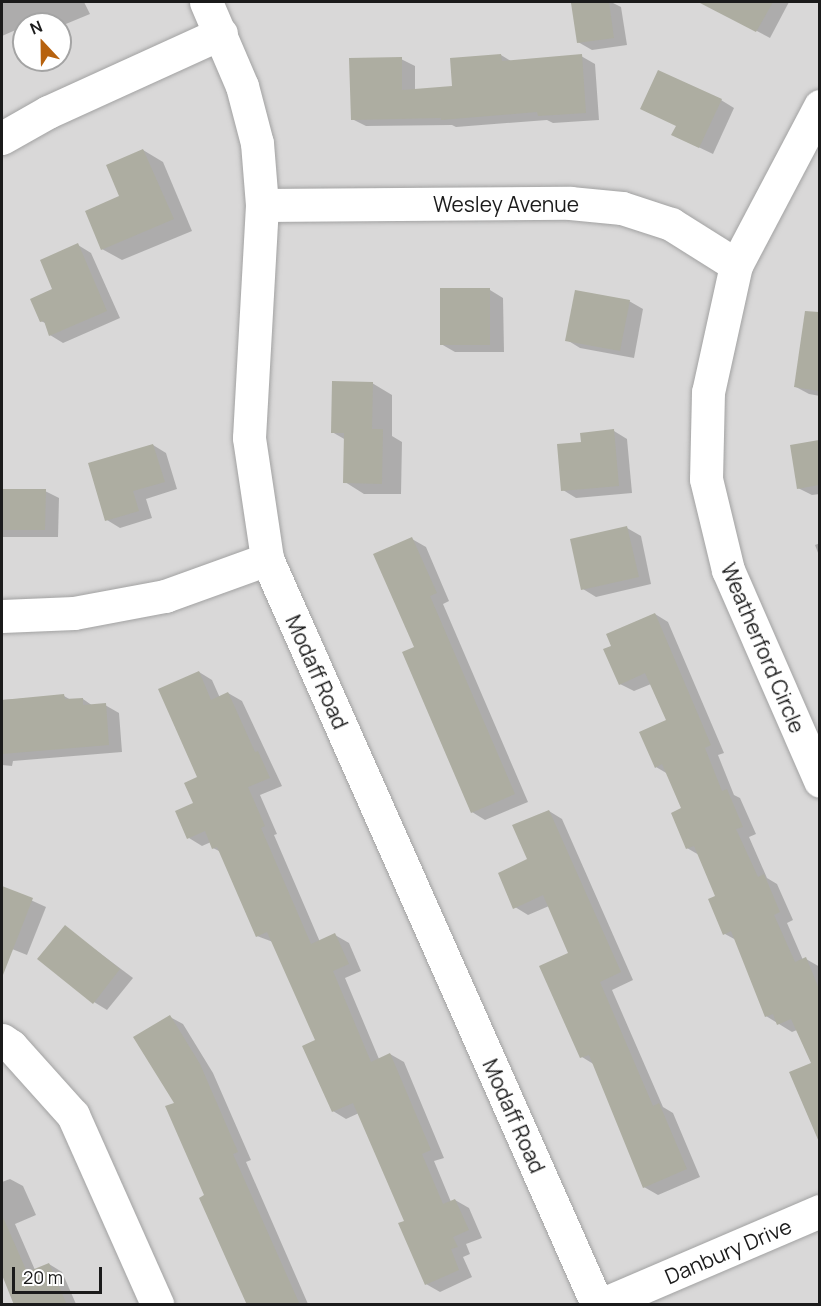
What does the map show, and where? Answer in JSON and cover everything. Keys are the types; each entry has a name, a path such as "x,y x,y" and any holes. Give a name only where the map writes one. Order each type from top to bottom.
{"street":[{"name":"Modaff Road","path":"206,2 242,86 257,143 262,205 249,438 267,559 597,1305"},
{"path":"2,138 48,112 221,33"},
{"name":"Weatherford Circle","path":"819,106 736,265 708,392 706,479 728,570 819,781"},
{"name":"Wesley Avenue","path":"262,205 570,203 622,208 671,224 736,265"},
{"path":"2,616 74,613 165,596 267,559"},
{"path":"2,1040 73,1114 157,1305"},
{"name":"Danbury Drive","path":"603,1305 819,1211"}],"shaded area":[{"path":"2,2 819,2 819,1304 2,1304"}],"building":[{"path":"609,2 614,38 577,43 571,3"},
{"path":"698,2 773,2 756,32"},
{"path":"501,54 502,61 582,54 586,113 538,116 537,112 441,120 441,118 351,120 349,58 402,57 402,90 452,86 450,58"},
{"path":"658,70 722,99 699,148 671,135 676,126 640,109"},
{"path":"143,149 174,219 101,250 85,211 119,196 106,165"},
{"path":"78,243 107,311 49,336 44,321 40,322 30,299 52,289 40,260"},
{"path":"440,288 490,288 490,345 440,345"},
{"path":"575,290 630,300 620,351 565,341"},
{"path":"805,311 819,312 819,391 794,387"},
{"path":"332,381 373,382 372,429 383,429 382,484 343,483 344,433 331,433"},
{"path":"614,429 619,486 561,491 557,444 581,442 580,433"},
{"path":"819,440 819,485 797,489 790,445"},
{"path":"153,444 165,482 133,491 139,511 105,521 88,463"},
{"path":"2,489 46,489 45,530 2,530"},
{"path":"627,526 639,577 581,590 570,539"},
{"path":"412,537 437,593 430,596 515,794 471,813 402,652 414,647 373,554"},
{"path":"655,613 711,745 705,748 722,791 727,789 743,827 736,829 758,877 764,874 780,912 774,915 795,962 806,957 819,989 819,1142 789,1072 811,1063 791,1019 777,1025 773,1014 765,1017 731,931 723,935 708,899 715,896 694,846 686,849 671,813 681,808 662,764 655,768 639,732 666,720 645,673 619,685 603,649 611,646 606,634"},
{"path":"199,671 211,700 228,692 255,752 258,751 270,778 248,787 265,826 261,828 311,944 335,933 349,964 333,971 371,1062 390,1053 431,1150 422,1154 443,1204 455,1199 469,1230 453,1237 458,1247 451,1249 459,1270 425,1285 398,1223 404,1221 353,1103 332,1112 302,1046 315,1040 267,932 256,937 217,847 212,849 205,831 187,839 175,811 193,803 184,783 197,777 158,689"},
{"path":"64,694 65,699 83,698 83,705 106,703 109,745 2,754 2,700"},
{"path":"549,810 621,972 600,982 653,1106 659,1103 687,1169 643,1188 589,1055 580,1058 539,966 568,953 543,895 513,909 498,873 527,859 512,825"},
{"path":"2,886 33,898 3,975 2,974"},
{"path":"65,925 120,969 93,1004 37,959"},
{"path":"170,1015 200,1064 238,1152 233,1154 300,1305 247,1305 228,1263 199,1198 204,1195 165,1106 174,1103 133,1037"},
{"path":"2,1215 27,1272 49,1263 67,1305 14,1305 2,1275"}]}
